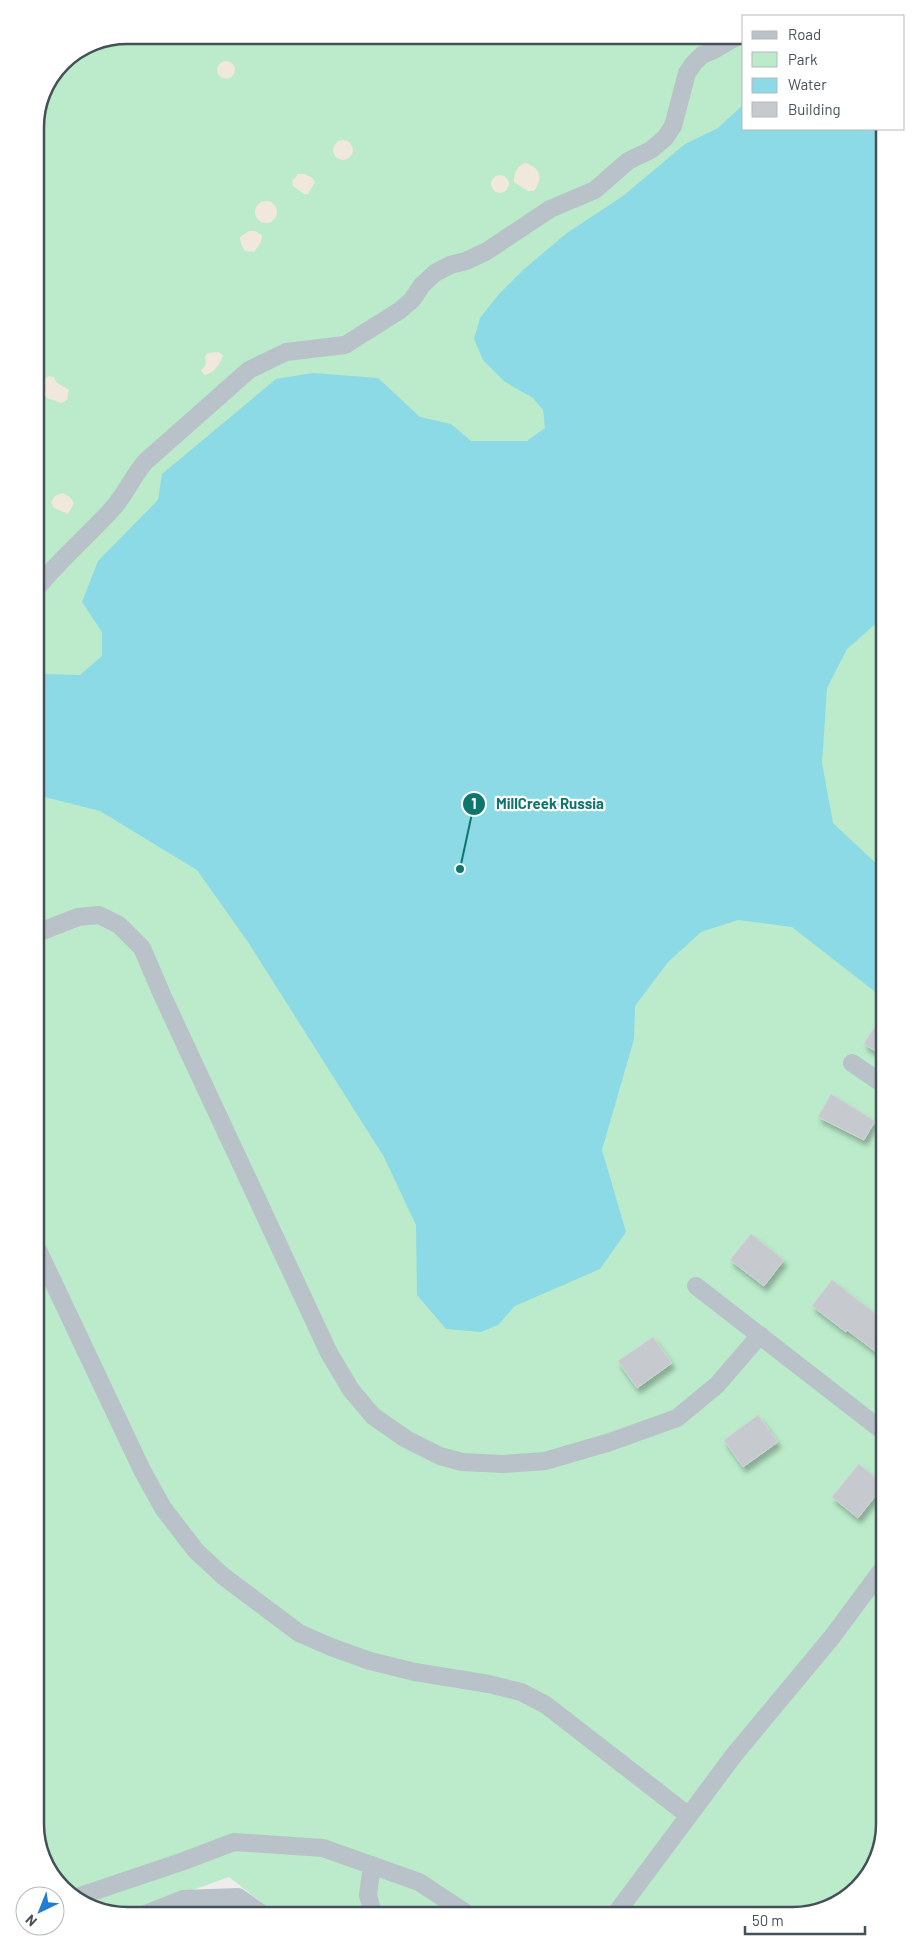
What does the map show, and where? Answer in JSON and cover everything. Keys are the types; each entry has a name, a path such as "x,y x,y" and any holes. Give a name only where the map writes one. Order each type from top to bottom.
{"street":[{"path":"44,579 58,562 116,505 135,474 146,462 249,370 286,352 345,345 399,311 412,300 435,273 450,265 487,251 550,209 595,190 628,161 651,150 665,138 673,126 687,73 702,55 724,44"},
{"path":"44,930 78,917 99,915 119,925 142,948 329,1353 350,1390 373,1416 406,1439 440,1456 462,1462 503,1464 545,1461 610,1442 676,1418 717,1385 760,1335"},
{"path":"852,1063 876,1079"},
{"path":"44,1263 138,1461 163,1508 196,1551 223,1576 299,1633 331,1647 370,1661 415,1672 489,1684 521,1692 546,1705 689,1816"},
{"path":"696,1286 876,1426"},
{"path":"622,1907 734,1755 832,1637 876,1578"},
{"path":"83,1895 234,1842 323,1848 419,1882 456,1907"},
{"path":"371,1907 368,1895 372,1865"},
{"path":"163,1907 183,1899 238,1897 252,1907"}],"green space":[{"path":"742,44 742,130 876,130 876,1835 872,1851 862,1870 844,1890 830,1899 804,1907 268,1907 229,1877 145,1907 122,1907 95,1901 68,1883 52,1861 45,1840 44,122 47,105 52,90 72,64 85,55 111,45"}],"sand":[{"path":"226,61 232,64 235,70 232,76 226,79 220,76 217,70 220,64"},
{"path":"343,140 350,143 353,150 350,157 343,160 336,157 333,150 336,143"},
{"path":"526,163 535,168 539,174 539,182 534,191 528,191 514,182 517,170"},
{"path":"298,174 308,175 315,182 308,194 304,194 293,186 292,181"},
{"path":"500,175 506,178 509,184 506,190 500,193 494,190 491,184 494,178"},
{"path":"266,201 276,208 277,212 270,222 266,223 256,216 255,212 262,202"},
{"path":"249,231 255,231 262,235 261,242 254,252 245,251 241,244 240,237"},
{"path":"218,352 223,355 220,362 214,370 205,375 201,371 206,364 205,356 208,353"},
{"path":"49,376 54,377 56,382 69,390 67,400 62,403 47,398 44,395 44,380"},
{"path":"63,493 70,497 74,503 68,514 54,508 51,502 56,495"}],"water":[{"path":"742,106 742,130 876,130 876,623 847,649 827,688 822,763 833,823 876,863 876,993 792,927 738,920 701,932 668,962 635,1006 634,1039 602,1150 626,1232 600,1269 515,1306 498,1325 481,1332 446,1329 417,1295 416,1225 384,1157 248,942 197,870 100,811 44,797 44,674 80,675 102,656 102,632 82,602 98,561 158,500 162,474 276,379 313,373 378,378 420,417 451,424 471,441 527,441 545,428 543,410 533,398 505,382 483,360 474,339 480,318 499,294 523,270 567,233 623,196 685,144 718,128"}],"building":[{"path":"876,1024 876,1052 864,1044"},
{"path":"831,1094 875,1121 864,1140 818,1117"},
{"path":"751,1234 784,1260 764,1286 730,1260"},
{"path":"832,1280 876,1314 876,1352 847,1330 846,1332 812,1306"},
{"path":"653,1337 672,1363 637,1388 618,1361"},
{"path":"758,1415 778,1442 743,1467 724,1440"},
{"path":"859,1464 876,1478 876,1495 858,1518 832,1497"}],"place":[{"name":"MillCreek Russia","path":"460,869"}]}
